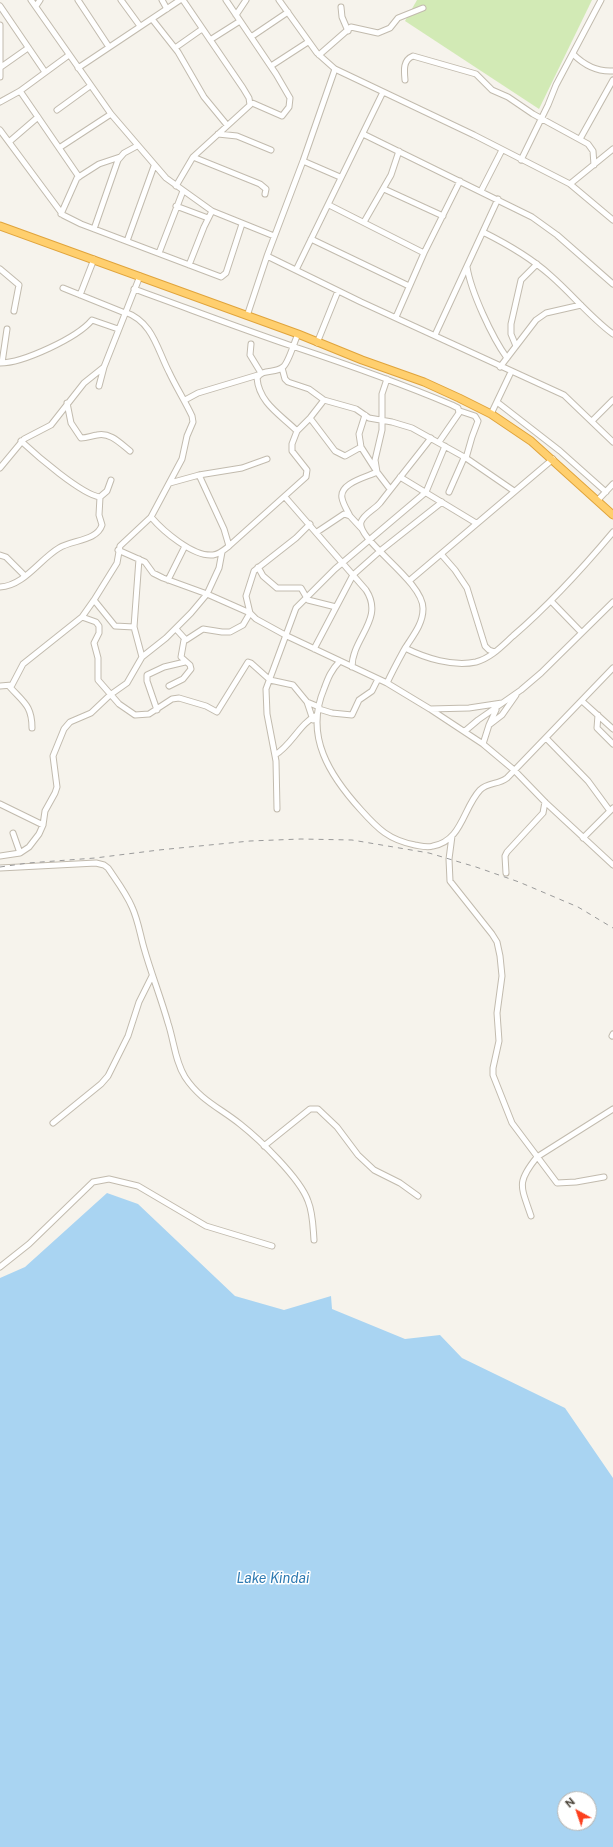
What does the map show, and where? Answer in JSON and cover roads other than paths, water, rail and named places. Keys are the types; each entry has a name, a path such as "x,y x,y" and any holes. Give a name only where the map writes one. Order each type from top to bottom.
{"highway":[{"path":"0,226 298,334 362,360 424,382 491,414 531,441 553,459 613,515"}],"street":[{"path":"31,0 90,86 154,166 176,186 212,211 274,236"},
{"path":"36,6 40,0"},
{"path":"78,0 109,47"},
{"path":"121,0 140,26"},
{"path":"162,0 167,9"},
{"path":"78,68 181,0 234,73 250,102 280,116 286,113 290,98 271,66 226,0"},
{"path":"236,15 246,0"},
{"path":"279,0 308,42 335,70 570,184 613,220"},
{"path":"521,160 542,119 556,85 601,0"},
{"path":"0,6 45,72"},
{"path":"341,7 342,17 348,31"},
{"path":"319,55 353,27 378,34 390,28 400,17 423,8"},
{"path":"251,37 288,12"},
{"path":"152,19 175,48 204,97 227,126"},
{"path":"210,40 240,21"},
{"path":"0,25 0,77"},
{"path":"175,48 202,30"},
{"path":"271,66 308,42"},
{"path":"1,67 28,48"},
{"path":"573,54 590,67 604,71 613,71"},
{"path":"0,102 20,91 70,55"},
{"path":"405,80 405,65 407,60 413,56 476,74 492,90 508,97 542,119 588,144 593,151 594,165"},
{"path":"248,316 274,236 303,161 335,70"},
{"path":"580,139 613,80"},
{"path":"57,110 90,86"},
{"path":"20,91 79,177"},
{"path":"296,270 329,205 340,177 383,92"},
{"path":"176,186 193,157 249,107 250,102"},
{"path":"59,148 111,114"},
{"path":"9,142 38,117"},
{"path":"0,130 61,214 77,223 220,277 224,276 242,224"},
{"path":"218,134 237,136 271,150"},
{"path":"363,134 532,217 557,235 613,284"},
{"path":"61,214 79,177 98,164 120,157 137,146"},
{"path":"570,184 613,149"},
{"path":"481,191 502,150"},
{"path":"364,222 384,189 399,151"},
{"path":"94,229 120,157"},
{"path":"193,157 260,184 266,189 265,194"},
{"path":"303,161 340,177"},
{"path":"127,241 154,166"},
{"path":"396,317 424,253 460,181"},
{"path":"384,189 443,216"},
{"path":"159,253 183,191"},
{"path":"435,335 498,199"},
{"path":"329,205 424,253"},
{"path":"176,206 208,218"},
{"path":"190,265 212,211"},
{"path":"483,232 523,254 537,264 613,334"},
{"path":"311,239 409,286"},
{"path":"267,256 500,367 564,395 613,442"},
{"path":"80,296 94,259"},
{"path":"516,346 511,334 511,324 520,285 522,278 537,264"},
{"path":"466,267 472,288 484,317 497,343 507,358"},
{"path":"0,269 19,285 14,311"},
{"path":"99,386 104,367 118,329 140,276"},
{"path":"0,686 9,686 14,682 23,664 66,631 82,616 94,600 117,563 119,556 118,550 123,543 151,517 170,483 182,459 186,436 193,421 185,400 147,326 135,316 80,296 63,288"},
{"path":"134,289 387,379 452,405 460,411 475,416 478,421 465,458 449,492"},
{"path":"317,342 338,291"},
{"path":"500,367 531,326 542,315 580,305"},
{"path":"7,329 1,363 30,356 58,345 87,326 92,320 118,329"},
{"path":"298,334 282,368 286,381 309,389 324,400 344,404 360,411 365,415 412,428 465,458 514,491"},
{"path":"251,344 250,355 260,374"},
{"path":"0,468 21,441 51,425 84,383 104,367"},
{"path":"185,400 198,393 282,368"},
{"path":"491,414 511,372"},
{"path":"260,374 257,381 265,401 297,431"},
{"path":"377,472 376,453 382,420 382,394 387,379"},
{"path":"151,517 170,536 185,546 210,555 222,552 285,496 307,474 306,470 292,451 292,444 297,431 310,418 324,400"},
{"path":"592,421 613,400"},
{"path":"497,402 560,450 606,492"},
{"path":"67,403 71,423 81,438 101,434 115,439 130,451"},
{"path":"439,442 460,411"},
{"path":"365,415 359,434 361,447 390,490"},
{"path":"310,418 338,454 345,456 361,447"},
{"path":"361,528 361,524 365,516 377,506 431,438"},
{"path":"21,441 85,491 100,497"},
{"path":"276,809 275,755 266,707 266,689 276,658 287,636 296,608 369,540 426,492 445,446"},
{"path":"170,483 199,475 242,468 267,459"},
{"path":"409,581 553,459"},
{"path":"377,472 348,486 343,491 342,499 350,516 369,540 409,581 423,602 424,610 417,630 405,648 387,683"},
{"path":"199,475 224,528 229,546"},
{"path":"400,477 476,523"},
{"path":"0,587 8,586 26,576 59,548 69,543 91,537 98,532 102,525 99,515 100,497 107,491 111,480"},
{"path":"598,501 613,484"},
{"path":"285,496 317,532 370,597 373,606 367,627 352,656 352,666"},
{"path":"314,649 353,575 380,551 442,502"},
{"path":"317,532 342,514 347,514 350,516"},
{"path":"184,640 203,629 222,632 237,629 247,621 250,613 247,592 252,575 258,567 285,547 310,524"},
{"path":"405,648 433,658 458,663 477,662 486,658 551,601 613,532"},
{"path":"168,580 185,546"},
{"path":"118,550 147,564 153,573 250,613 256,619 287,636 387,683 430,708 483,744 514,770 545,802 613,865"},
{"path":"0,856 20,853 34,842 43,825 45,811 57,787 53,756 64,729 70,722 91,713 130,679 142,657 176,629 207,594 219,568 222,552"},
{"path":"441,554 455,570 467,588 485,646 494,652"},
{"path":"0,555 6,557 26,576"},
{"path":"138,559 134,627 142,657"},
{"path":"258,567 263,576 272,585 281,589 296,587 301,588 304,592 305,598"},
{"path":"305,598 312,602 336,607"},
{"path":"94,600 115,626 134,627"},
{"path":"551,601 581,632"},
{"path":"483,744 489,725 503,702 516,694 541,673 581,632 611,609 613,602"},
{"path":"82,616 96,622 100,626 99,633 94,643 98,658 98,680 110,696 125,710 135,715 143,715 157,710 172,699 179,698 206,706 217,712 248,662 252,663 270,680 293,685 307,702 315,716 323,754 336,780 371,821 386,835 402,842 424,847 441,844 452,836 459,828 464,816 480,791 487,785 500,783 613,669"},
{"path":"169,686 188,675 191,667 181,657 184,640 176,629"},
{"path":"328,656 333,668"},
{"path":"275,755 284,749 303,725 315,716 319,708 320,696 333,668 352,656"},
{"path":"157,710 147,681 147,675 164,667 185,662"},
{"path":"307,702 327,712 352,715 360,700 372,691 378,679"},
{"path":"9,686 30,709 32,715 32,728"},
{"path":"489,725 502,715 516,694"},
{"path":"582,701 613,728"},
{"path":"430,708 469,708 503,702"},
{"path":"465,731 478,720 498,708"},
{"path":"598,715 597,728 613,744"},
{"path":"546,738 598,793 611,809 583,838"},
{"path":"506,873 505,856 507,852 543,813 545,802"},
{"path":"0,804 43,825"},
{"path":"13,833 20,853"},
{"path":"452,836 448,859 450,881 492,934 497,942 500,956 502,976 497,1013 499,1041 493,1068 493,1075 512,1123 559,1184 604,1177"},
{"path":"0,868 96,863 104,865 132,907 152,976 168,1023 179,1065 186,1078 200,1096 212,1106 240,1124 288,1171 307,1196 311,1210 314,1240"},
{"path":"54,1123 106,1078 128,1036 137,1008 152,976"},
{"path":"264,1146 310,1109 318,1109 374,1170 400,1183 418,1196"},
{"path":"531,1216 524,1196 522,1184 526,1171 537,1157 613,1109"},
{"path":"0,1267 29,1244 93,1182 109,1179 138,1186 206,1226 272,1246"}],"water":[{"name":"Lake Kindai","path":"107,1193 138,1204 235,1296 284,1310 331,1296 332,1309 405,1339 440,1335 462,1358 565,1408 613,1478 613,1847 0,1847 0,1278 25,1267"}],"railway":[{"path":"0,867 250,841 301,839 352,840 429,853 476,867 519,882 578,907 613,928"}]}
